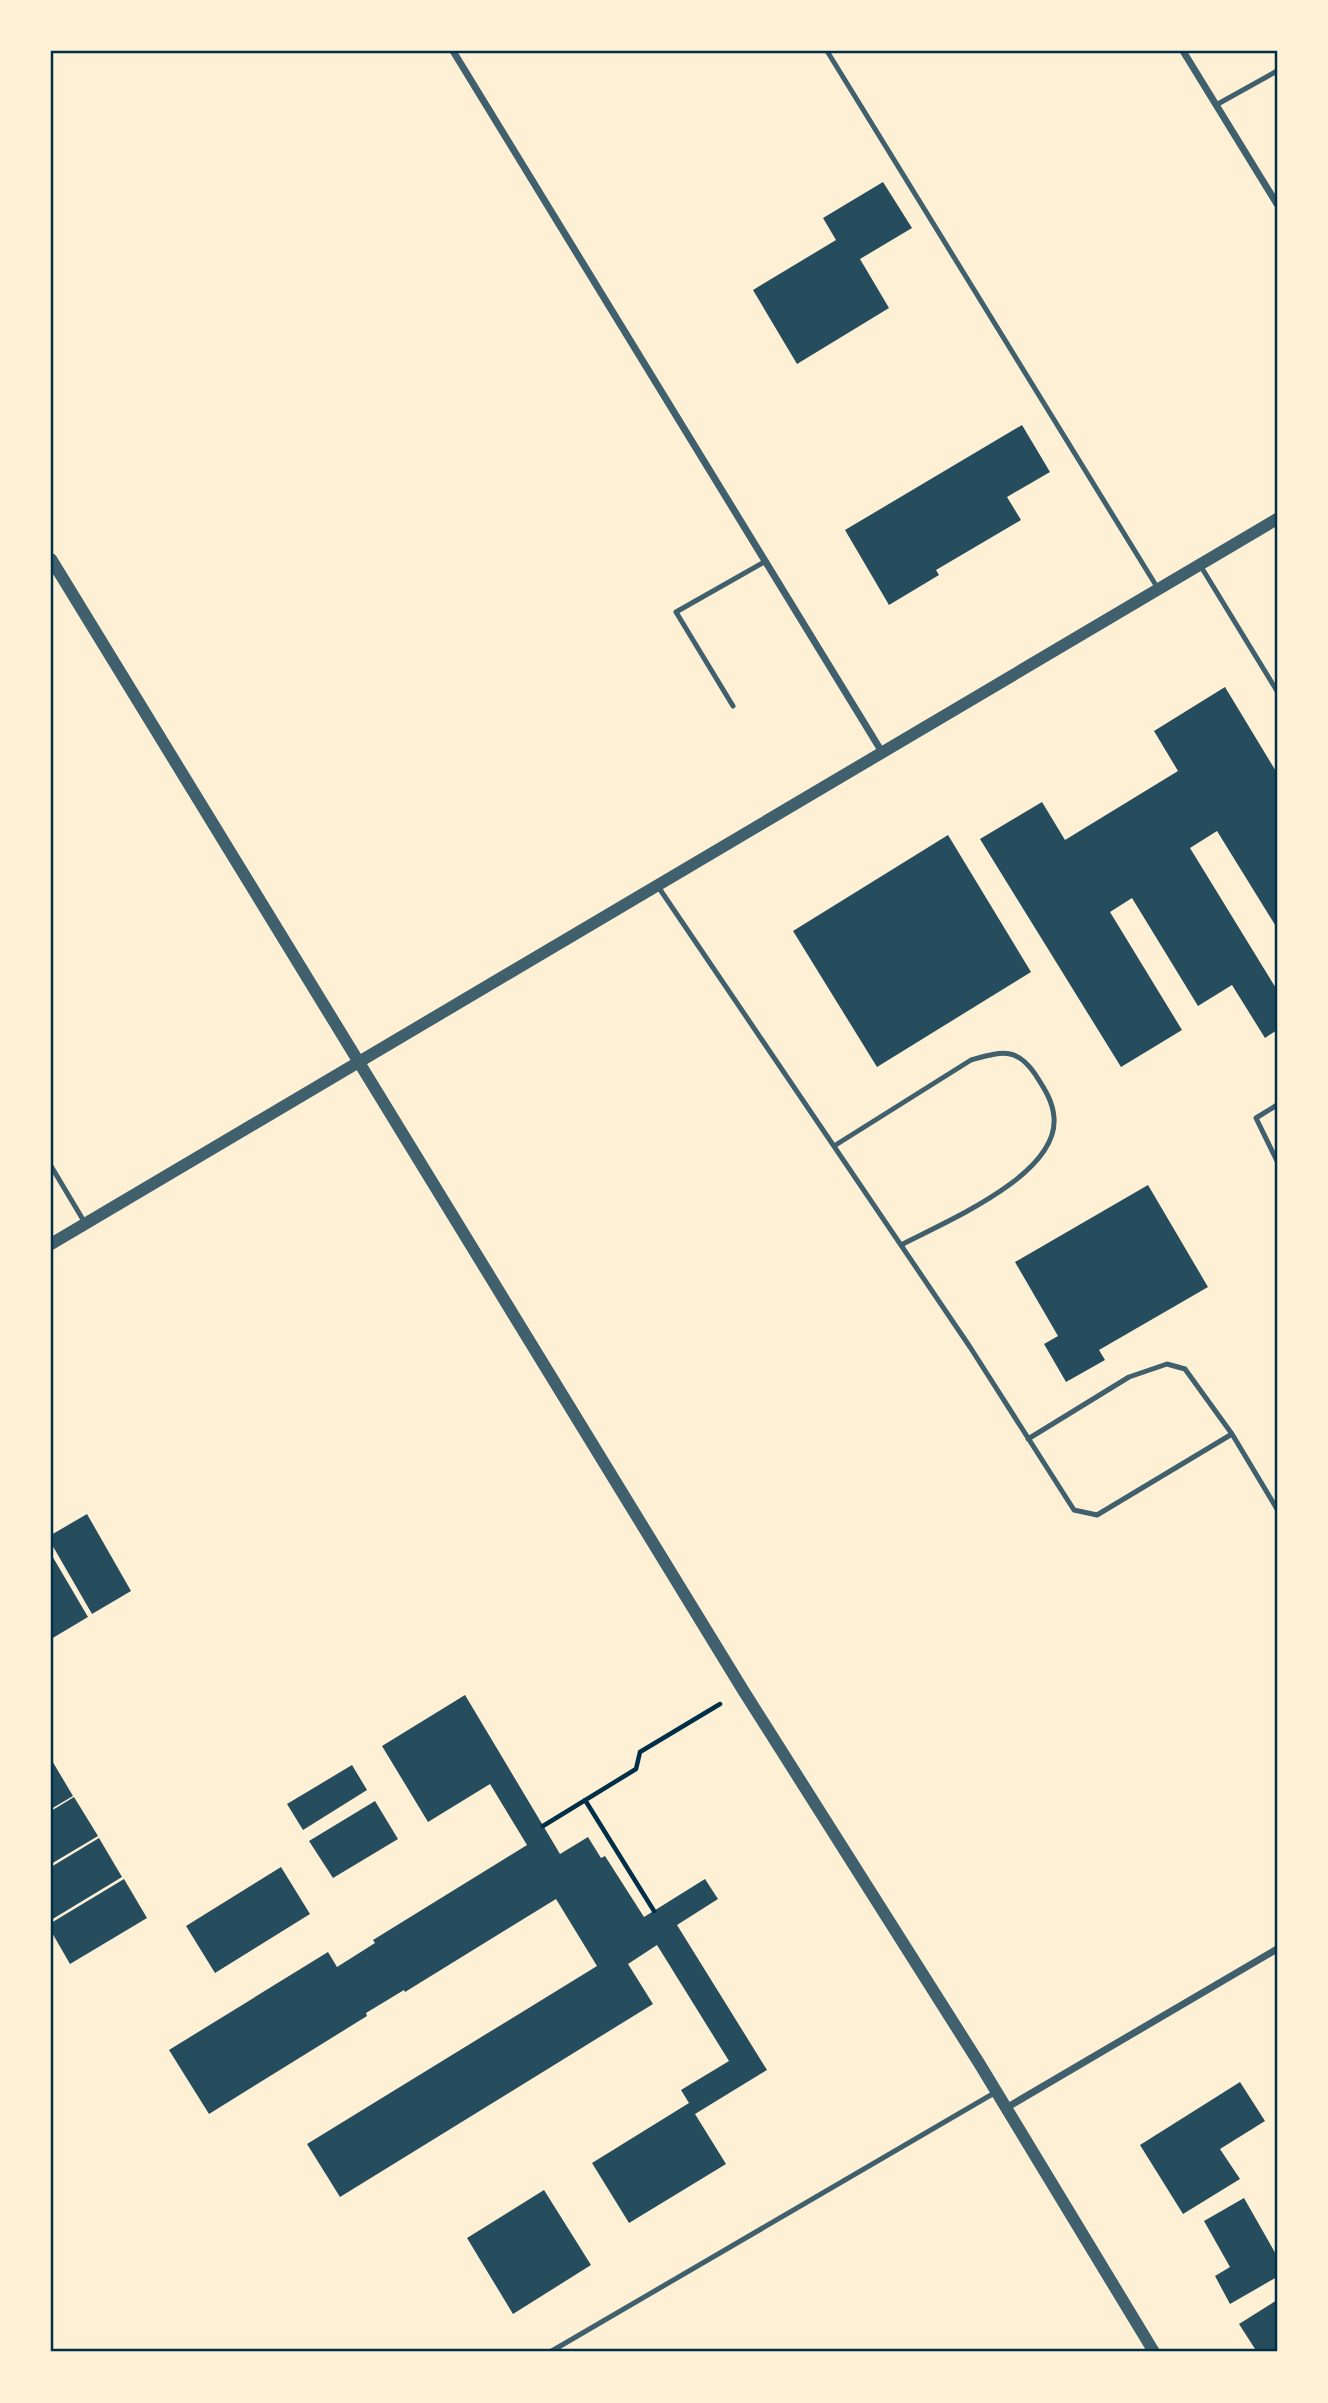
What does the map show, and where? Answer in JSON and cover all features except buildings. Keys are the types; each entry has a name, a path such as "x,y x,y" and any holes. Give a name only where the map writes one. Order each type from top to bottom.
{"street":[{"path":"453,51 882,752"},
{"path":"1183,51 1277,204"},
{"path":"51,1244 1277,519"},
{"path":"51,559 743,1690 1006,2108 1154,2352"},
{"path":"1006,2108 1277,1949"}],"lane":[{"path":"827,51 1158,590"},
{"path":"1216,105 1277,71"},
{"path":"733,706 676,612 766,561"},
{"path":"1200,565 1277,691"},
{"path":"657,885 901,1245 1074,1510 1097,1515 1232,1434"},
{"path":"834,1146 971,1060 994,1054 1013,1053 1020,1058 1048,1093 1055,1119 1048,1147 1033,1164 1013,1183 901,1245"},
{"path":"1277,1105 1256,1118 1277,1161"},
{"path":"51,1167 85,1223"},
{"path":"1028,1439 1129,1377 1167,1364 1185,1369 1232,1434 1277,1509"},
{"path":"550,2352 996,2092"}],"path":[{"path":"543,1826 636,1769 640,1752 743,1690"},
{"path":"585,1800 654,1910"}]}
